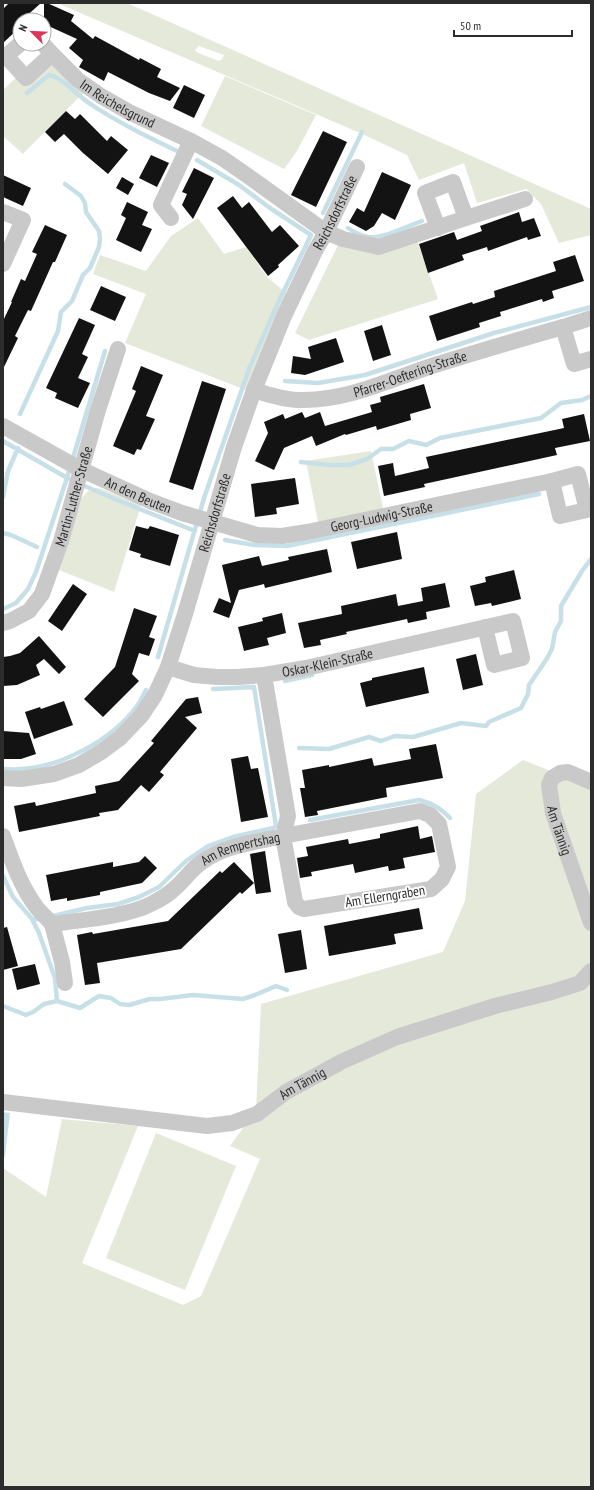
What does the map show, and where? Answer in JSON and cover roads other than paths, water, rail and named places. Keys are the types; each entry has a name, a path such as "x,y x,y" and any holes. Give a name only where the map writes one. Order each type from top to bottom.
{"street":[{"name":"Im Reichelsgrund","path":"12,51 6,56 26,78 46,52"},
{"name":"Im Reichelsgrund","path":"51,52 78,80 101,96 129,112 191,141 248,176 326,232 343,239 379,247 525,199"},
{"path":"171,218 161,205 191,141"},
{"name":"Reichsdorfstraße","path":"3,778 21,779 54,774 79,765 101,752 120,738 141,716 155,695 168,667 234,447 254,390 284,316 357,167"},
{"path":"438,228 425,192 453,182 466,218"},
{"path":"3,212 23,220 7,244 3,264"},
{"name":"Pfarrer-Oeftering-Straße","path":"254,390 300,400 327,399 348,394 437,364 591,318"},
{"path":"563,326 574,364 591,359"},
{"name":"Martin-Luther-Straße","path":"3,623 29,611 42,594 61,541 80,469 118,349"},
{"name":"An den Beuten","path":"3,426 80,469 150,501 212,522"},
{"name":"Georg-Ludwig-Straße","path":"212,522 257,535 282,536 552,481"},
{"name":"Oskar-Klein-Straße","path":"168,667 194,674 217,677 238,677 264,674 306,668 485,627"},
{"name":"Am Rempertshag","path":"52,924 133,911 149,905 174,890 193,870 212,855 242,844 283,836 288,816 264,674"},
{"name":"Am Tännig","path":"591,782 568,772 560,773 552,778 549,785 553,813 591,923"},
{"name":"Am Ellerngraben","path":"420,811 430,815 439,824 448,867 442,879 431,889 304,909 299,907 295,902 283,836 420,811"},
{"path":"3,836 16,872 26,891 38,909 52,924 62,962 65,983"},
{"name":"Am Tännig","path":"3,1102 207,1126 232,1123 257,1114 286,1092 343,1061 397,1037 495,1006 552,992 580,983 591,971"}],"water":[{"path":"3,1112 10,1113 5,1156 3,1159"}],"waterway":[{"path":"27,93 49,75 55,77 102,112 134,130 177,151"},
{"path":"323,213 362,132"},
{"path":"158,657 204,498 249,369 277,305 311,235 270,208 239,185 197,160"},
{"path":"20,414 58,331 61,312 72,301 83,275 90,268 99,247 99,231 86,212 85,203 81,196 65,184"},
{"path":"348,228 362,235 374,237 395,232 422,221"},
{"path":"285,381 318,383 365,375 494,333 591,307"},
{"path":"3,609 16,603 28,589 36,572 67,478 105,351"},
{"path":"301,462 329,465 349,465 367,459 381,449 393,449 409,441 426,445 440,438 541,418 561,403 582,400 591,396"},
{"path":"3,441 69,479"},
{"path":"3,497 8,471 18,448"},
{"path":"80,484 195,531"},
{"path":"225,540 254,545 287,546 539,494"},
{"path":"3,533 37,547"},
{"path":"299,748 329,749 369,737 381,741 395,736 413,737 461,723 486,726 489,722 521,708 528,694 529,685 552,649 555,632 561,621 561,606 591,559"},
{"path":"285,681 312,675"},
{"path":"53,916 87,908 118,904 139,897 159,887 186,861 208,846 233,837 276,826 254,687 213,689"},
{"path":"3,769 37,767 53,763 85,749 101,740 127,718 138,704 146,690"},
{"path":"310,820 419,800 436,806 450,818"},
{"path":"3,876 13,897 32,919 39,933 55,978 57,1001"},
{"path":"32,919 42,919"},
{"path":"3,1006 26,1015 44,1004 57,1001 80,1008 99,996 111,998 120,1004 129,1005 150,999 193,995 243,999 276,986 287,990"}]}
